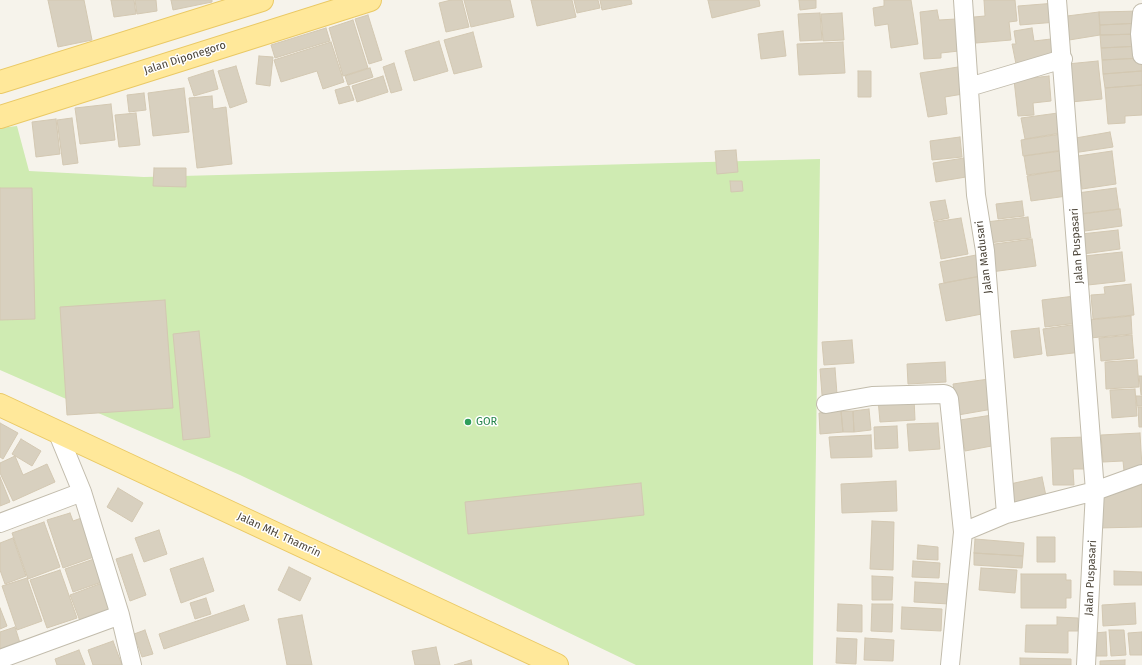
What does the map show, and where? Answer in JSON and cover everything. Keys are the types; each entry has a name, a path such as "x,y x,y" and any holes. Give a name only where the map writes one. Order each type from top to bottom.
{"main road":[{"path":"0,82 262,0"},
{"name":"Jalan Diponegoro","path":"0,117 370,0"},
{"name":"Jalan MH. Thamrin","path":"0,405 557,665"}],"street":[{"name":"Jalan Madusari","path":"963,0 976,195 985,252 1006,514"},
{"name":"Jalan Puspasari","path":"1057,0 1063,59 1095,491 1086,665"},
{"path":"1142,13 1140,34 1142,55"},
{"path":"969,87 1063,59"},
{"path":"826,404 872,396 944,394 947,395 949,399 963,532 950,665"},
{"path":"57,431 82,492 120,615 132,665"},
{"path":"963,532 1006,514 1095,491 1142,474"},
{"path":"0,523 82,492"},
{"path":"0,659 120,615"}],"green space":[{"name":"GOR","path":"17,126 29,171 144,177 820,159 813,665 636,665 240,475 0,370 0,128"}],"building":[{"path":"48,0 84,0 92,40 58,47"},
{"path":"111,0 134,0 136,14 114,17"},
{"path":"135,0 156,0 157,11 137,14"},
{"path":"171,0 212,0 212,2 173,10"},
{"path":"451,0 462,0 469,27 446,32 439,3"},
{"path":"464,0 510,0 514,17 471,27"},
{"path":"531,0 572,0 576,17 537,26"},
{"path":"574,0 598,0 600,8 577,13"},
{"path":"600,0 631,0 632,4 602,10"},
{"path":"708,0 759,0 760,6 712,18"},
{"path":"799,0 816,0 816,8 800,10"},
{"path":"884,0 911,0 918,44 891,48 888,24 875,26 873,8 884,6"},
{"path":"984,0 1015,0 1017,21 1009,22 1011,40 976,43 974,17 985,16"},
{"path":"1056,3 1057,22 1020,25 1018,6"},
{"path":"937,10 939,20 956,19 959,51 941,53 941,58 924,59 920,12"},
{"path":"1140,11 1141,23 1100,25 1099,12"},
{"path":"1099,12 1100,35 1063,41 1059,17"},
{"path":"820,13 822,40 800,41 798,14"},
{"path":"842,13 844,40 823,41 821,14"},
{"path":"368,15 382,60 369,64 355,19"},
{"path":"353,20 368,68 343,76 329,28"},
{"path":"1141,23 1140,34 1100,35 1100,25"},
{"path":"326,28 330,41 275,58 271,45"},
{"path":"1032,28 1034,41 1051,39 1054,58 1016,64 1012,44 1016,44 1014,31"},
{"path":"783,31 786,56 761,59 758,34"},
{"path":"473,32 482,67 454,74 444,40"},
{"path":"1140,34 1141,46 1101,48 1100,35"},
{"path":"439,41 448,71 414,81 405,51"},
{"path":"331,42 344,82 323,89 317,71 281,82 274,60"},
{"path":"843,42 845,73 799,75 797,44"},
{"path":"1141,46 1142,58 1102,60 1101,48"},
{"path":"259,56 273,57 270,86 256,84"},
{"path":"1142,58 1142,71 1103,74 1102,60"},
{"path":"1098,61 1102,99 1071,102 1067,64"},
{"path":"394,63 402,90 391,93 383,67"},
{"path":"236,66 247,102 230,108 218,71"},
{"path":"958,67 963,94 945,97 947,114 928,117 920,73"},
{"path":"370,68 373,77 348,85 345,76"},
{"path":"213,70 218,89 194,96 188,78"},
{"path":"858,71 871,71 871,97 858,97"},
{"path":"1142,71 1142,85 1105,88 1103,74"},
{"path":"383,76 388,92 357,102 352,86"},
{"path":"1049,76 1051,101 1033,103 1034,115 1018,116 1014,80"},
{"path":"1142,85 1142,115 1125,116 1125,123 1108,124 1105,88"},
{"path":"349,86 354,100 339,104 335,90"},
{"path":"184,88 189,132 153,136 148,93"},
{"path":"144,93 146,110 129,112 127,95"},
{"path":"212,96 213,109 226,107 232,164 197,168 189,98"},
{"path":"111,104 115,140 80,144 75,108"},
{"path":"136,113 140,145 119,147 115,115"},
{"path":"1058,113 1061,133 1025,139 1021,118"},
{"path":"72,118 78,163 63,165 57,120"},
{"path":"56,119 60,154 36,157 32,122"},
{"path":"1110,132 1113,147 1073,153 1070,139"},
{"path":"1061,134 1063,150 1023,156 1021,140"},
{"path":"960,137 962,157 932,160 930,141"},
{"path":"736,150 738,172 717,174 715,151"},
{"path":"1061,151 1064,170 1027,175 1024,156"},
{"path":"1112,151 1116,184 1082,189 1078,156"},
{"path":"964,158 966,177 936,182 933,163"},
{"path":"154,168 186,168 186,187 153,186"},
{"path":"1063,170 1067,196 1031,201 1027,176"},
{"path":"730,181 742,181 743,191 731,192"},
{"path":"0,188 32,188 35,319 0,320"},
{"path":"1116,188 1119,209 1079,214 1077,193"},
{"path":"945,200 949,218 934,221 930,202"},
{"path":"1022,201 1024,216 998,219 996,204"},
{"path":"1120,209 1122,226 1085,231 1082,214"},
{"path":"1028,217 1031,238 989,243 986,222"},
{"path":"961,218 968,254 941,259 934,222"},
{"path":"1118,230 1120,249 1083,254 1081,234"},
{"path":"1032,239 1036,266 991,272 987,245"},
{"path":"1122,252 1125,281 1088,285 1084,256"},
{"path":"976,255 981,276 944,283 940,262"},
{"path":"981,276 987,313 946,321 939,284"},
{"path":"1131,284 1134,315 1093,319 1091,295 1105,294 1104,287"},
{"path":"1075,296 1078,323 1045,327 1042,300"},
{"path":"165,300 173,408 67,415 60,307"},
{"path":"1131,316 1132,334 1090,338 1088,320"},
{"path":"1078,324 1082,352 1047,356 1043,329"},
{"path":"1039,328 1042,354 1014,358 1011,331"},
{"path":"199,331 210,437 183,440 173,334"},
{"path":"1132,335 1134,358 1101,361 1099,338"},
{"path":"852,340 854,363 824,365 822,342"},
{"path":"1137,360 1139,387 1106,389 1105,362"},
{"path":"945,362 946,382 908,384 907,364"},
{"path":"835,368 837,394 822,395 820,369"},
{"path":"1139,376 1142,376 1142,395 1141,395"},
{"path":"989,379 993,409 958,415 953,384"},
{"path":"1135,389 1137,416 1112,418 1110,390"},
{"path":"1136,396 1142,396 1142,406 1137,406"},
{"path":"914,397 915,420 880,422 878,399"},
{"path":"1138,407 1142,407 1142,427 1139,427"},
{"path":"869,409 871,430 854,432 853,411"},
{"path":"841,411 843,432 820,434 819,413"},
{"path":"841,411 853,411 854,432 843,432"},
{"path":"992,415 997,445 965,451 960,420"},
{"path":"0,423 18,433 3,459 0,457"},
{"path":"938,423 940,449 909,451 907,424"},
{"path":"897,426 898,448 875,449 874,427"},
{"path":"1140,433 1142,467 1124,471 1123,461 1103,462 1101,435"},
{"path":"871,435 872,457 831,458 829,437"},
{"path":"1086,437 1088,469 1073,469 1074,485 1053,485 1051,438"},
{"path":"21,439 41,451 32,466 12,454"},
{"path":"15,456 23,475 47,464 55,482 13,501 0,473 0,463"},
{"path":"0,477 10,502 0,506"},
{"path":"1042,477 1046,496 1015,504 1010,484"},
{"path":"896,481 897,511 842,513 841,484"},
{"path":"641,483 644,515 468,534 465,502"},
{"path":"1142,483 1142,527 1098,528 1097,492"},
{"path":"118,488 143,503 132,522 107,507"},
{"path":"70,513 73,521 87,516 94,557 63,568 47,520"},
{"path":"872,521 894,522 893,570 870,569"},
{"path":"44,522 60,567 28,579 12,533"},
{"path":"159,530 167,554 144,562 135,538"},
{"path":"1037,537 1055,537 1055,562 1037,562"},
{"path":"13,538 26,576 5,584 0,570 0,543"},
{"path":"975,539 1024,543 1023,556 974,553"},
{"path":"918,545 938,547 938,560 917,559"},
{"path":"974,553 1023,556 1022,568 974,565"},
{"path":"132,554 146,595 130,601 116,559"},
{"path":"203,558 214,591 181,603 170,569"},
{"path":"94,559 102,582 73,592 65,569"},
{"path":"913,561 940,563 939,578 912,577"},
{"path":"289,567 311,578 300,601 278,590"},
{"path":"981,568 1017,570 1015,593 979,590"},
{"path":"60,570 77,618 47,628 30,580"},
{"path":"1114,571 1142,572 1142,585 1114,585"},
{"path":"1021,574 1066,574 1066,580 1071,580 1071,598 1066,598 1066,608 1021,608"},
{"path":"872,576 893,577 892,600 872,600"},
{"path":"27,578 42,621 17,630 2,586"},
{"path":"915,582 950,584 949,604 914,602"},
{"path":"102,583 112,609 80,621 70,595"},
{"path":"206,598 211,614 195,619 190,603"},
{"path":"1135,603 1136,624 1103,626 1102,605"},
{"path":"838,604 862,605 862,632 837,631"},
{"path":"872,604 893,604 892,632 871,631"},
{"path":"244,605 249,620 164,649 159,634"},
{"path":"902,607 942,609 941,631 901,629"},
{"path":"0,608 7,626 0,629"},
{"path":"302,615 312,665 287,665 278,619"},
{"path":"1057,617 1078,618 1078,631 1068,631 1068,653 1025,652 1026,625 1057,625"},
{"path":"15,627 20,643 0,650 0,632"},
{"path":"145,630 153,654 142,657 134,634"},
{"path":"1109,630 1124,630 1126,655 1111,656"},
{"path":"1106,632 1107,656 1096,656 1094,633"},
{"path":"1142,632 1142,655 1130,655 1128,633"},
{"path":"837,638 857,639 856,664 836,663"},
{"path":"865,638 894,640 893,661 864,660"},
{"path":"113,641 122,665 93,665 88,650"},
{"path":"436,647 440,665 415,665 412,651"},
{"path":"79,650 85,665 57,665 55,659"},
{"path":"1020,658 1071,659 1071,665 1020,665"},
{"path":"471,660 472,665 454,665"},
{"path":"1125,660 1125,665 1100,665 1100,661"}],"place":[{"name":"GOR","path":"468,422"}]}
